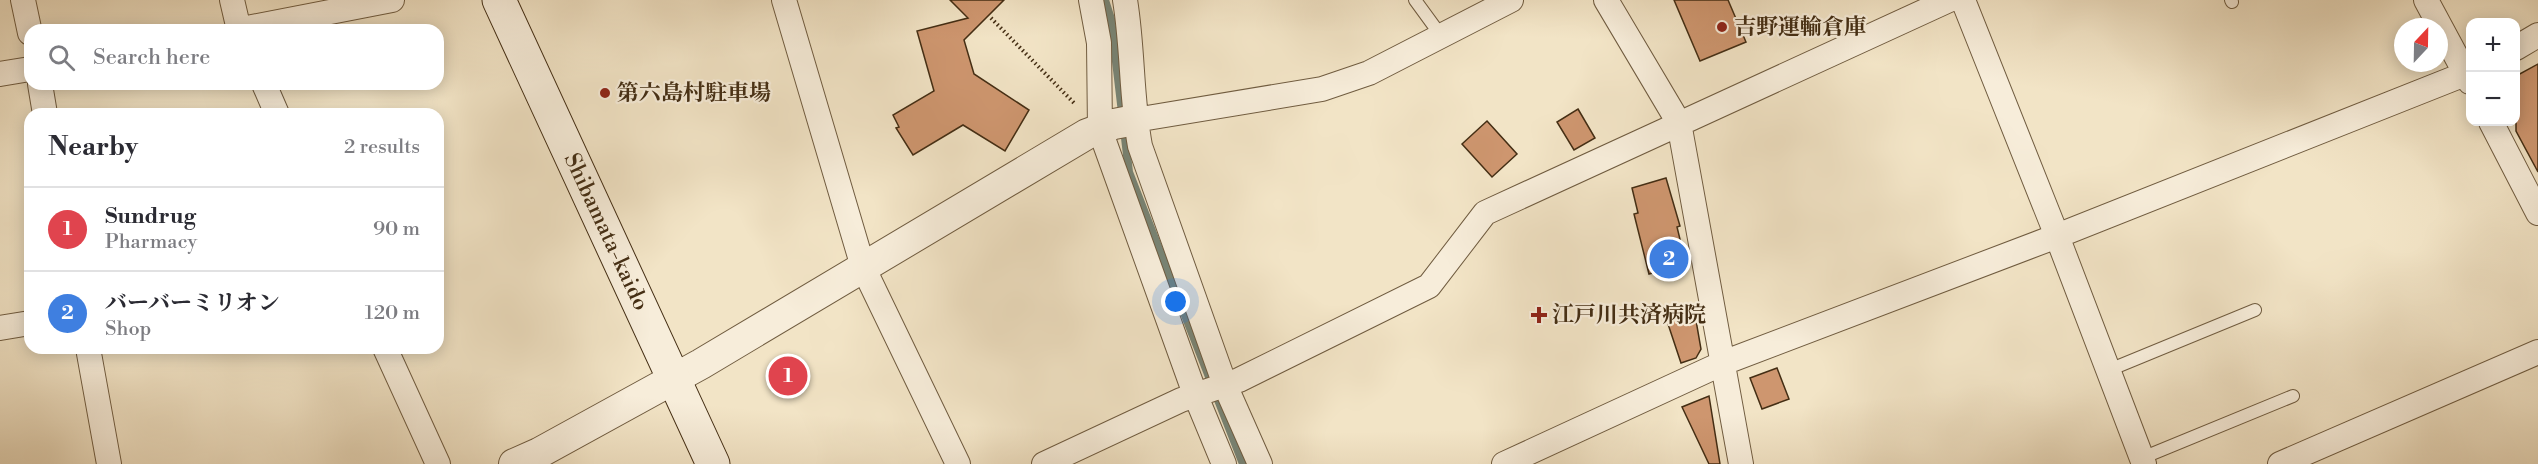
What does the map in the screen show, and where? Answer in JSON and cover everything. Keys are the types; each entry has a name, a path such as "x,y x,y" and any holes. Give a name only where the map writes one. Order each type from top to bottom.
{"main road":[{"name":"Shibamata-kaido","path":"499,0 712,464"}],"street":[{"path":"23,0 28,24"},
{"path":"232,0 237,24"},
{"path":"269,24 392,0"},
{"path":"783,0 863,267 958,464"},
{"path":"1091,0 1099,43 1120,124 1210,390 1260,464"},
{"path":"1125,0 1131,38 1120,124 1140,146 1210,390 1224,464"},
{"path":"532,460 1087,134 1120,124 1322,89 1369,73 1511,0"},
{"path":"1605,0 1679,123 1741,464"},
{"path":"1044,464 1210,390 1239,380 1429,286 1485,213 1949,0"},
{"path":"1963,0 2058,236 2143,461"},
{"path":"2426,0 2467,72"},
{"path":"2520,46 2538,35"},
{"path":"0,74 24,70"},
{"path":"1504,464 1723,363 2466,77"},
{"path":"41,90 44,108"},
{"path":"267,90 274,108"},
{"path":"2493,126 2538,213"},
{"path":"0,328 24,324"},
{"path":"2280,464 2538,352"},
{"path":"89,354 109,464"},
{"path":"388,354 438,464"}],"lane":[{"path":"1415,0 1442,37"},
{"path":"2109,370 2255,310"},
{"path":"2143,461 2293,396"}],"path":[{"path":"991,18 1120,124"}],"building":[{"path":"950,0 1004,0 964,40 974,74 1029,110 1005,151 963,125 913,155 896,128 899,127 893,115 934,91 917,31 968,18"},
{"path":"1674,0 1728,0 1746,42 1700,61"},
{"path":"2538,64 2538,172 2516,131 2516,126 2520,126 2520,74"},
{"path":"1578,109 1595,138 1574,150 1557,122"},
{"path":"1487,121 1517,154 1492,177 1462,144"},
{"path":"1666,178 1680,226 1677,227 1686,264 1649,274 1634,214 1638,213 1632,188"},
{"path":"1694,309 1701,349 1696,358 1681,363 1666,318"},
{"path":"1777,368 1789,399 1762,409 1750,378"},
{"path":"1709,396 1720,464 1709,464 1682,407"}],"waterway":[{"path":"1105,0 1111,19 1129,172 1243,464"}],"place":[{"name":"吉野運輸倉庫","path":"1722,27"},
{"name":"第六島村駐車場","path":"605,93"},
{"name":"バーバーミリオン","path":"1669,259"},
{"name":"江戸川共済病院","path":"1539,315"},
{"name":"Sundrug","path":"788,376"}]}
